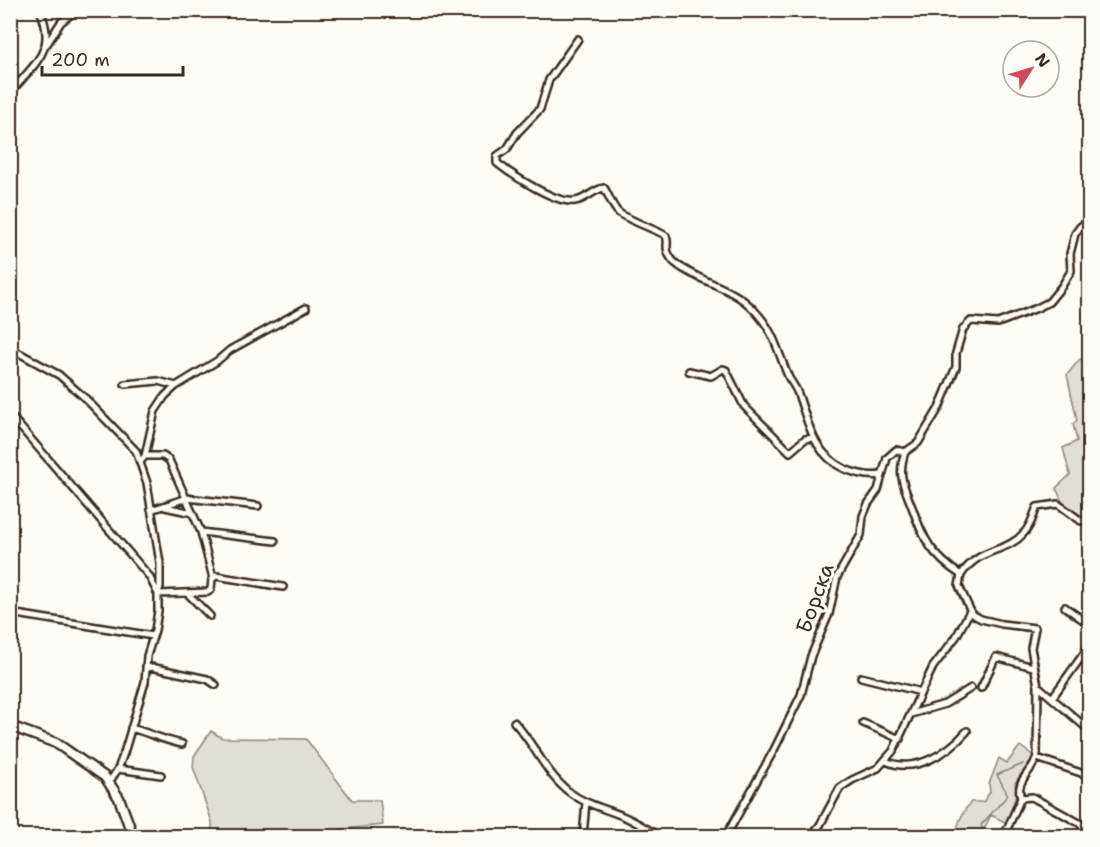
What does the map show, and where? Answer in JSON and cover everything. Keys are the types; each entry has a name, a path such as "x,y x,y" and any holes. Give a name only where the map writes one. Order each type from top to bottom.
{"street":[{"path":"40,10 45,25 46,44"},
{"path":"59,10 76,11"},
{"path":"10,94 40,56 61,22 76,11"},
{"path":"578,39 549,80 540,109 507,148 496,156 496,161 533,187 558,200 578,201 604,188 618,213 666,236 667,253 674,262 748,304 769,328 798,393 813,438 824,454 841,466 862,475 881,476"},
{"path":"961,574 939,560 918,526 902,482 902,463 905,452 918,443 939,408 956,367 956,353 965,326 971,321 998,323 1049,302 1071,271 1070,254 1075,234 1089,219"},
{"path":"110,781 118,769 145,682 146,666 158,611 161,572 143,459 155,411 173,386 217,361 230,350 306,308"},
{"path":"10,348 59,375 143,459"},
{"path":"689,371 711,376 723,369 726,370 744,406 790,452 805,438 813,438"},
{"path":"125,384 148,381 173,386"},
{"path":"10,415 149,576 158,593"},
{"path":"136,450 147,444"},
{"name":"Борска","path":"726,837 801,695 811,656 830,614 837,577 859,540 863,516 878,490 889,454 898,450 905,452"},
{"path":"143,459 167,458 201,532 213,578 210,591 158,593"},
{"path":"152,510 187,498 258,506"},
{"path":"1007,836 1021,798 1019,789 1021,782 1035,765 1037,758 1038,686 1031,648 1035,628 977,617 970,611 959,586 961,574 978,556 1013,542 1024,534 1037,507 1058,504 1078,520 1084,521 1089,518"},
{"path":"164,506 193,513"},
{"path":"201,532 275,541"},
{"path":"213,578 216,576 283,587"},
{"path":"187,593 210,616"},
{"path":"1065,607 1089,625"},
{"path":"811,837 840,788 886,761 900,739 933,667 956,637 970,611"},
{"path":"10,613 153,636"},
{"path":"1052,698 1089,645"},
{"path":"981,688 996,657 1033,667"},
{"path":"146,666 207,679 216,685"},
{"path":"861,677 921,692"},
{"path":"1038,686 1089,731"},
{"path":"911,714 945,704 971,688"},
{"path":"514,722 564,787 586,802 627,818 659,837"},
{"path":"863,723 900,739"},
{"path":"10,726 56,743 110,781 119,798 133,837"},
{"path":"131,728 155,735 158,739 182,744"},
{"path":"886,761 909,765 933,758 948,750 967,731"},
{"path":"1037,758 1081,773 1089,779"},
{"path":"118,769 161,775"},
{"path":"1021,798 1032,797 1081,824 1083,828 1080,837"},
{"path":"583,837 586,802"},
{"path":"640,837 641,826"}],"shaded area":[{"path":"1089,355 1090,436 1087,437 1090,444 1090,514 1087,518 1080,519 1063,504 1056,488 1070,475 1063,448 1077,441 1073,424 1077,420 1067,375 1079,360"},
{"path":"211,731 222,738 306,739 352,800 380,800 383,825 276,836 212,836 212,822 193,767 194,756"},
{"path":"1020,746 1034,756 1015,783 1016,795 1007,823 991,815 982,833 991,836 931,836 936,831 945,831 952,835 956,832 971,802 983,802 990,792 989,784 999,758 1007,763"}],"waterway":[{"path":"985,836 981,825 1008,795 997,775 1023,764"}]}
